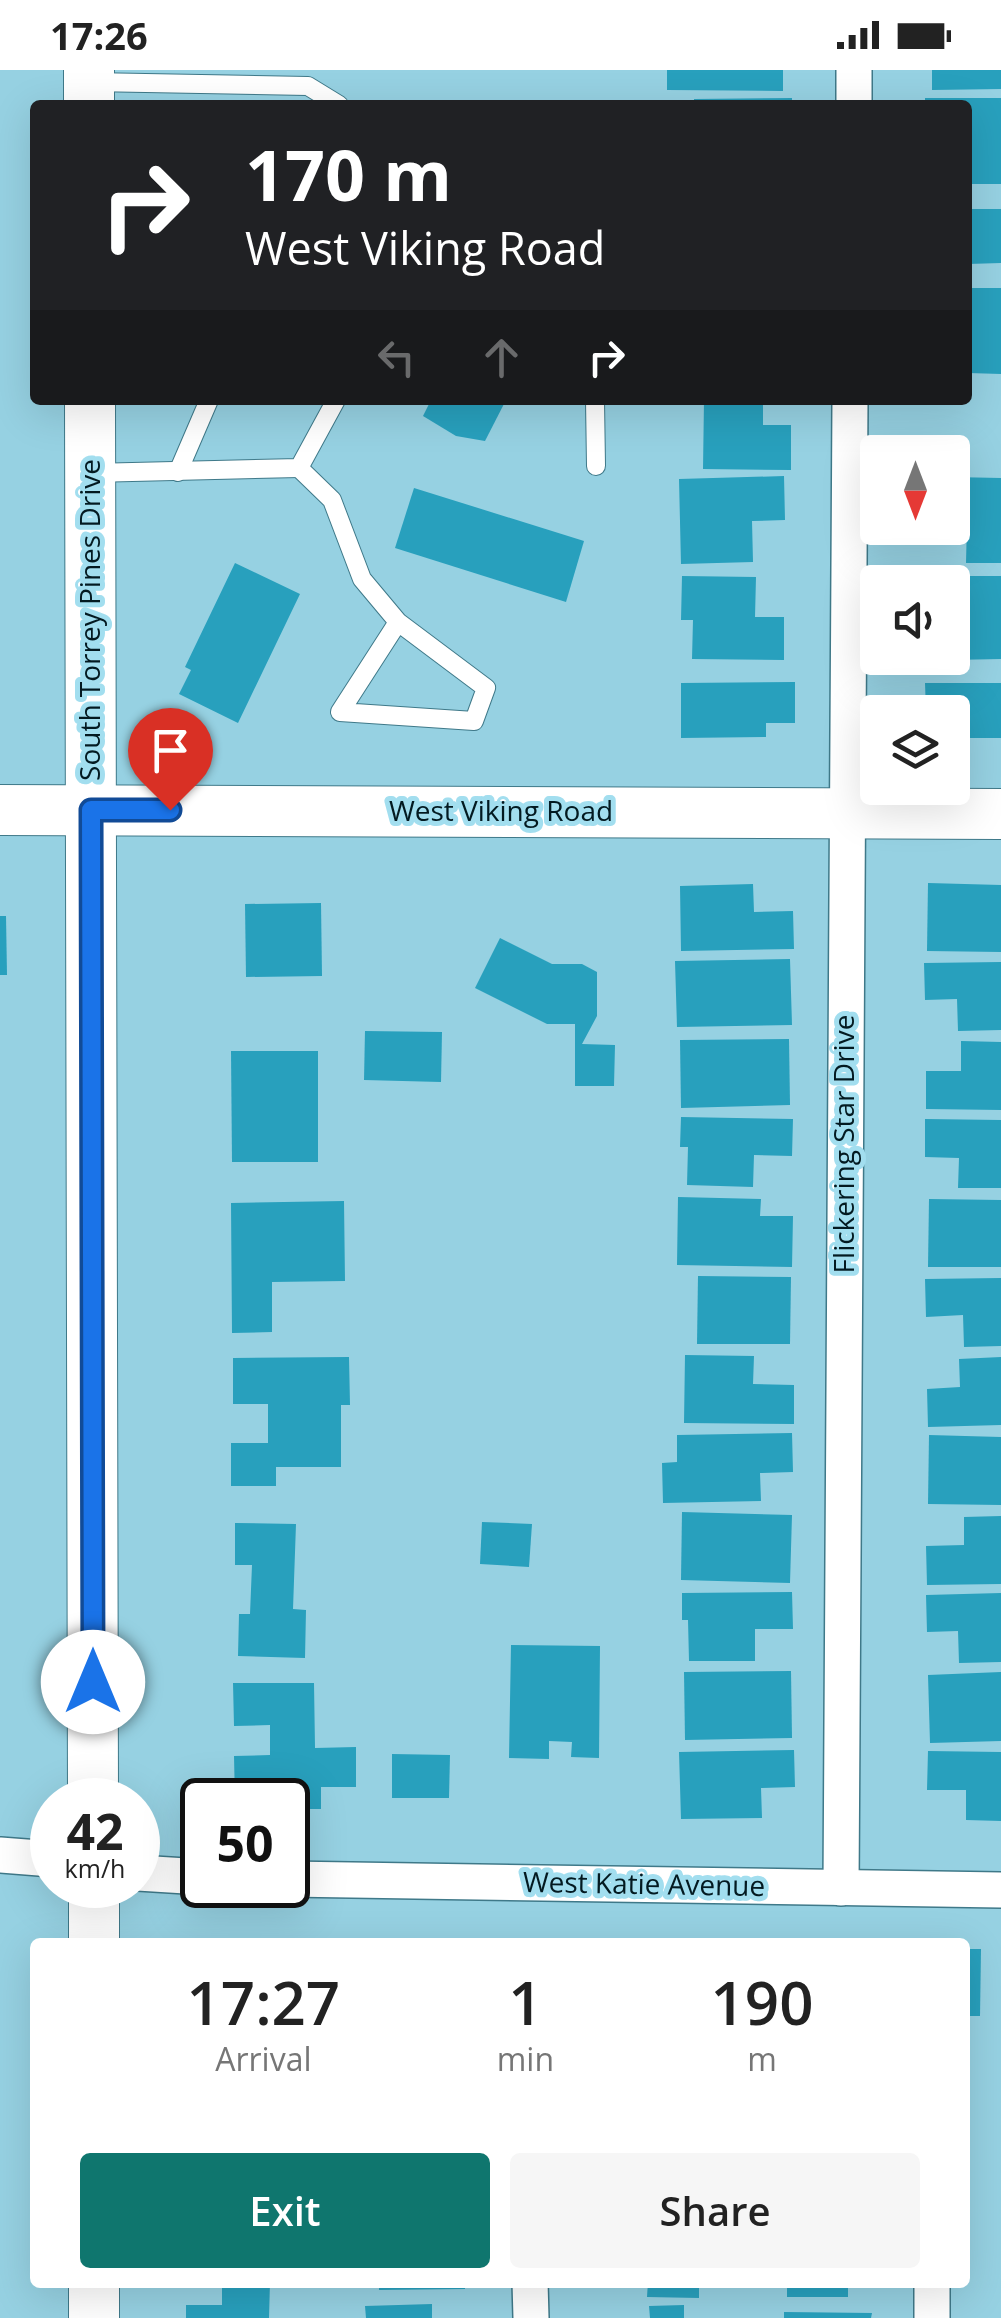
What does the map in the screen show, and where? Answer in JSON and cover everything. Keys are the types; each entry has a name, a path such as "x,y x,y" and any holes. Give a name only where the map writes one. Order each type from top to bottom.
{"main road":[{"name":"South Torrey Pines Drive","path":"90,405 94,1778"},
{"name":"West Viking Road","path":"0,810 1001,814"},
{"path":"94,1908 94,1938"},
{"path":"94,2288 94,2318"}],"street":[{"path":"854,70 854,100"},
{"name":"Flickering Star Drive","path":"841,1888 850,405"},
{"path":"0,1855 30,1857"},
{"name":"West Katie Avenue","path":"310,1879 1001,1890"},
{"path":"530,2288 530,2318"},
{"path":"932,2288 932,2318"}],"lane":[{"path":"89,86 218,77 308,86 330,100"},
{"path":"178,472 207,405"},
{"path":"300,468 333,405"},
{"path":"595,405 596,466"},
{"path":"90,473 300,468 332,500 362,579 398,622 486,688 474,721 340,712 398,622"}],"building":[{"path":"667,70 783,70 783,91 667,90"},
{"path":"932,70 1001,70 1001,89 932,90"},
{"path":"792,98 792,100 694,100"},
{"path":"1001,98 1001,184 972,184 972,100 925,100"},
{"path":"972,209 1001,209 1001,263 972,264"},
{"path":"972,288 1001,288 1001,374 972,373"},
{"path":"428,405 503,405 485,441 456,436 423,416"},
{"path":"704,405 763,405 763,425 791,425 791,470 703,469"},
{"path":"784,476 785,520 752,521 753,562 681,564 679,479"},
{"path":"970,477 1001,478 1001,563 966,563 966,545 970,545"},
{"path":"414,488 584,541 566,602 395,548"},
{"path":"235,563 300,594 238,723 179,694 191,670 185,667"},
{"path":"682,576 756,577 755,617 784,617 784,660 692,659 693,620 681,620"},
{"path":"970,576 1001,576 1001,659 970,660"},
{"path":"795,682 795,723 766,723 766,737 681,738 681,683"},
{"path":"925,683 1001,683 1001,738 970,738 970,695 925,695"},
{"path":"928,883 1001,885 1001,952 927,951"},
{"path":"753,884 754,912 793,911 794,949 681,951 680,886"},
{"path":"321,903 322,976 246,977 245,904"},
{"path":"0,916 6,916 7,975 0,975"},
{"path":"500,938 552,964 582,964 597,972 597,1016 582,1044 615,1045 614,1086 575,1086 575,1024 547,1024 475,988"},
{"path":"790,959 792,1025 677,1027 675,961"},
{"path":"1001,962 1001,1030 958,1031 957,999 925,1000 924,963"},
{"path":"365,1031 442,1032 441,1082 364,1080"},
{"path":"789,1039 790,1105 681,1108 680,1040"},
{"path":"961,1041 1001,1042 1001,1110 926,1109 926,1071 961,1071"},
{"path":"231,1051 318,1051 318,1162 232,1162"},
{"path":"681,1117 793,1119 792,1156 754,1155 753,1187 687,1185 688,1147 680,1147"},
{"path":"925,1119 1001,1120 1001,1188 958,1188 959,1158 925,1157"},
{"path":"678,1197 761,1199 760,1216 793,1216 792,1267 677,1265"},
{"path":"929,1199 1001,1200 1001,1267 928,1267"},
{"path":"344,1201 345,1281 272,1282 272,1332 232,1333 231,1203"},
{"path":"698,1276 791,1277 790,1344 697,1344"},
{"path":"1001,1278 1001,1346 964,1347 963,1315 926,1317 925,1279"},
{"path":"685,1355 754,1356 753,1384 794,1385 794,1424 684,1423"},
{"path":"349,1357 350,1405 341,1405 341,1467 276,1467 276,1486 231,1486 231,1443 268,1443 268,1404 233,1404 233,1358"},
{"path":"1001,1357 1001,1425 928,1427 927,1389 960,1387 959,1359"},
{"path":"792,1433 793,1472 760,1473 761,1501 663,1503 662,1463 677,1462 677,1435"},
{"path":"929,1435 1001,1437 1001,1505 928,1504"},
{"path":"682,1512 792,1515 790,1583 681,1580"},
{"path":"1001,1516 1001,1584 927,1585 926,1546 964,1545 964,1517"},
{"path":"482,1522 532,1524 529,1567 480,1564"},
{"path":"235,1523 296,1524 293,1609 306,1610 305,1658 238,1656 239,1614 250,1614 252,1565 235,1565"},
{"path":"792,1592 793,1629 755,1629 755,1661 689,1661 688,1620 682,1620 682,1593"},
{"path":"1001,1593 1001,1662 959,1663 958,1631 927,1632 926,1595"},
{"path":"511,1645 600,1646 599,1758 571,1757 572,1742 549,1741 549,1759 509,1758"},
{"path":"791,1671 792,1738 685,1740 684,1672"},
{"path":"1001,1672 1001,1741 930,1743 928,1675"},
{"path":"233,1683 314,1683 315,1748 356,1747 356,1787 321,1787 321,1809 310,1809 310,1778 234,1778 234,1756 270,1755 270,1725 234,1726"},
{"path":"794,1750 795,1787 761,1788 762,1818 681,1819 679,1752"},
{"path":"928,1751 1001,1752 1001,1821 966,1820 966,1790 927,1790"},
{"path":"392,1754 450,1755 449,1798 392,1798"},
{"path":"970,1949 981,1949 980,2016 970,2016"},
{"path":"222,2288 270,2288 269,2318 186,2318 186,2305 222,2305"},
{"path":"379,2288 465,2288 465,2289"},
{"path":"648,2288 699,2288 699,2298 647,2297"},
{"path":"787,2288 848,2288 848,2297 787,2297"},
{"path":"432,2304 432,2318 366,2318 365,2306"},
{"path":"684,2305 684,2318 650,2318 649,2306"},
{"path":"784,2312 872,2313 871,2318 784,2318"}],"route":[{"path":"93,1682 91,810 170,810"}]}
